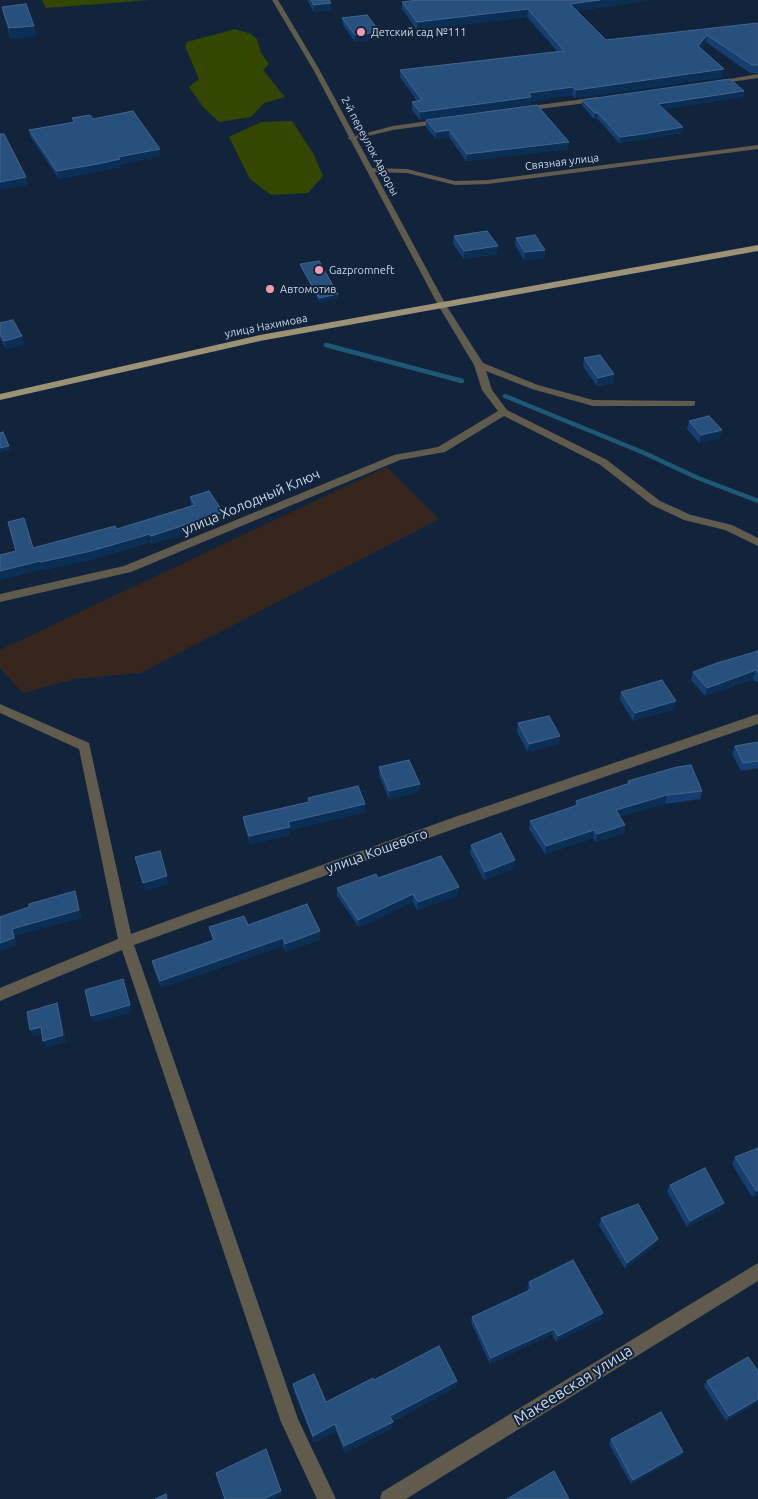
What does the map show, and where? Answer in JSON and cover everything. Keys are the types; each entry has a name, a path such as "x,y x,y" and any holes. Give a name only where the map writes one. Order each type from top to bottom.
{"main road":[{"name":"улица Нахимова","path":"0,397 216,347 539,286 758,248"}],"street":[{"name":"2-й переулок Авроры","path":"275,0 316,69 351,138 442,305 479,365 487,390 504,412"},
{"path":"710,83 758,76"},
{"path":"520,110 606,98"},
{"path":"351,138 393,128 452,120"},
{"name":"Связная улица","path":"370,170 407,171 456,183 488,182 758,147"},
{"path":"479,365 534,387 593,403 692,404"},
{"path":"504,412 603,462 656,503 688,518 728,527 758,542"},
{"name":"улица Холодный Ключ","path":"0,598 126,569 398,457 441,450 504,412"},
{"path":"0,708 85,746 126,942 290,1422 327,1499"},
{"name":"улица Кошевого","path":"0,995 126,942 457,822 758,720"},
{"name":"Макеевская улица","path":"388,1499 758,1271"}],"shaded area":[{"path":"387,467 439,519 140,673 74,679 23,693 0,668 0,650"}],"green space":[{"path":"42,0 150,0 46,8"},
{"path":"235,29 251,34 257,39 261,53 269,64 263,70 285,97 264,103 251,117 219,122 204,108 189,87 199,79 185,46 187,42"},
{"path":"292,121 313,153 323,176 308,193 271,195 250,179 229,137 261,122"}],"building":[{"path":"311,0 329,0 331,3 314,5"},
{"path":"418,0 600,0 570,4 606,40 758,23 758,65 752,65 707,35 698,46 724,69 576,90 573,87 529,93 531,97 420,112 412,102 422,100 400,70 564,51 528,9 417,22 402,2"},
{"path":"26,4 34,26 9,28 2,7"},
{"path":"367,15 380,32 355,35 342,18"},
{"path":"730,79 744,91 658,104 683,127 636,135 620,137 598,113 595,113 582,100"},
{"path":"537,105 569,142 467,154 449,130 436,132 426,120"},
{"path":"133,111 160,149 118,157 120,159 98,164 57,171 29,130 75,122 72,118 90,115 93,119"},
{"path":"0,134 4,134 26,177 0,182"},
{"path":"487,231 498,246 464,251 454,236"},
{"path":"535,235 545,250 525,252 516,238"},
{"path":"319,261 338,294 319,298 300,264"},
{"path":"13,320 22,336 4,341 0,334 0,323"},
{"path":"600,355 614,374 598,378 584,358"},
{"path":"709,416 722,430 701,435 689,421"},
{"path":"3,432 9,446 0,448 0,433"},
{"path":"209,491 223,512 151,536 150,534 91,551 0,571 0,555 16,551 8,522 24,518 33,548 115,526 117,529 195,505 190,497"},
{"path":"758,651 758,673 756,670 707,688 693,672 717,663"},
{"path":"662,680 676,701 635,713 621,692"},
{"path":"549,716 560,736 529,744 518,723"},
{"path":"758,742 758,761 743,763 735,746"},
{"path":"409,760 420,784 389,791 379,767"},
{"path":"691,765 702,791 667,795 616,810 625,825 597,834 594,830 546,846 530,821 578,805 576,801 630,783 628,781 677,767"},
{"path":"358,786 365,804 288,822 290,827 249,836 243,817 309,802 308,798"},
{"path":"501,833 515,860 485,872 471,845"},
{"path":"160,851 167,876 143,883 135,857"},
{"path":"441,856 459,887 418,902 413,894 358,920 337,888 376,874 378,878"},
{"path":"75,891 79,910 12,929 14,938 0,943 0,917 29,907 29,904"},
{"path":"307,904 320,931 285,944 283,938 160,981 152,961 214,940 209,927 244,916 248,925"},
{"path":"123,979 130,1005 91,1016 85,990"},
{"path":"57,1003 63,1035 43,1041 41,1027 30,1030 27,1012"},
{"path":"758,1148 758,1190 756,1191 735,1157"},
{"path":"705,1168 724,1203 690,1221 670,1185"},
{"path":"638,1204 658,1239 627,1263 601,1218"},
{"path":"573,1260 603,1313 558,1336 554,1329 491,1358 472,1317 532,1289 529,1282"},
{"path":"439,1346 457,1381 390,1416 393,1422 344,1446 335,1424 313,1436 293,1384 314,1374 326,1402 373,1378 374,1380"},
{"path":"748,1357 758,1371 758,1399 729,1416 707,1381"},
{"path":"661,1412 683,1452 633,1480 611,1439"},
{"path":"266,1449 281,1491 264,1499 225,1499 216,1473"},
{"path":"554,1471 569,1499 507,1499"},
{"path":"166,1494 167,1499 155,1499"}],"waterway":[{"path":"326,345 462,381"},
{"path":"505,396 642,452 698,478 758,501"}],"place":[{"name":"Детский сад №111","path":"361,32"},
{"name":"Gazpromneft","path":"319,270"},
{"name":"Автомотив","path":"270,289"}]}
